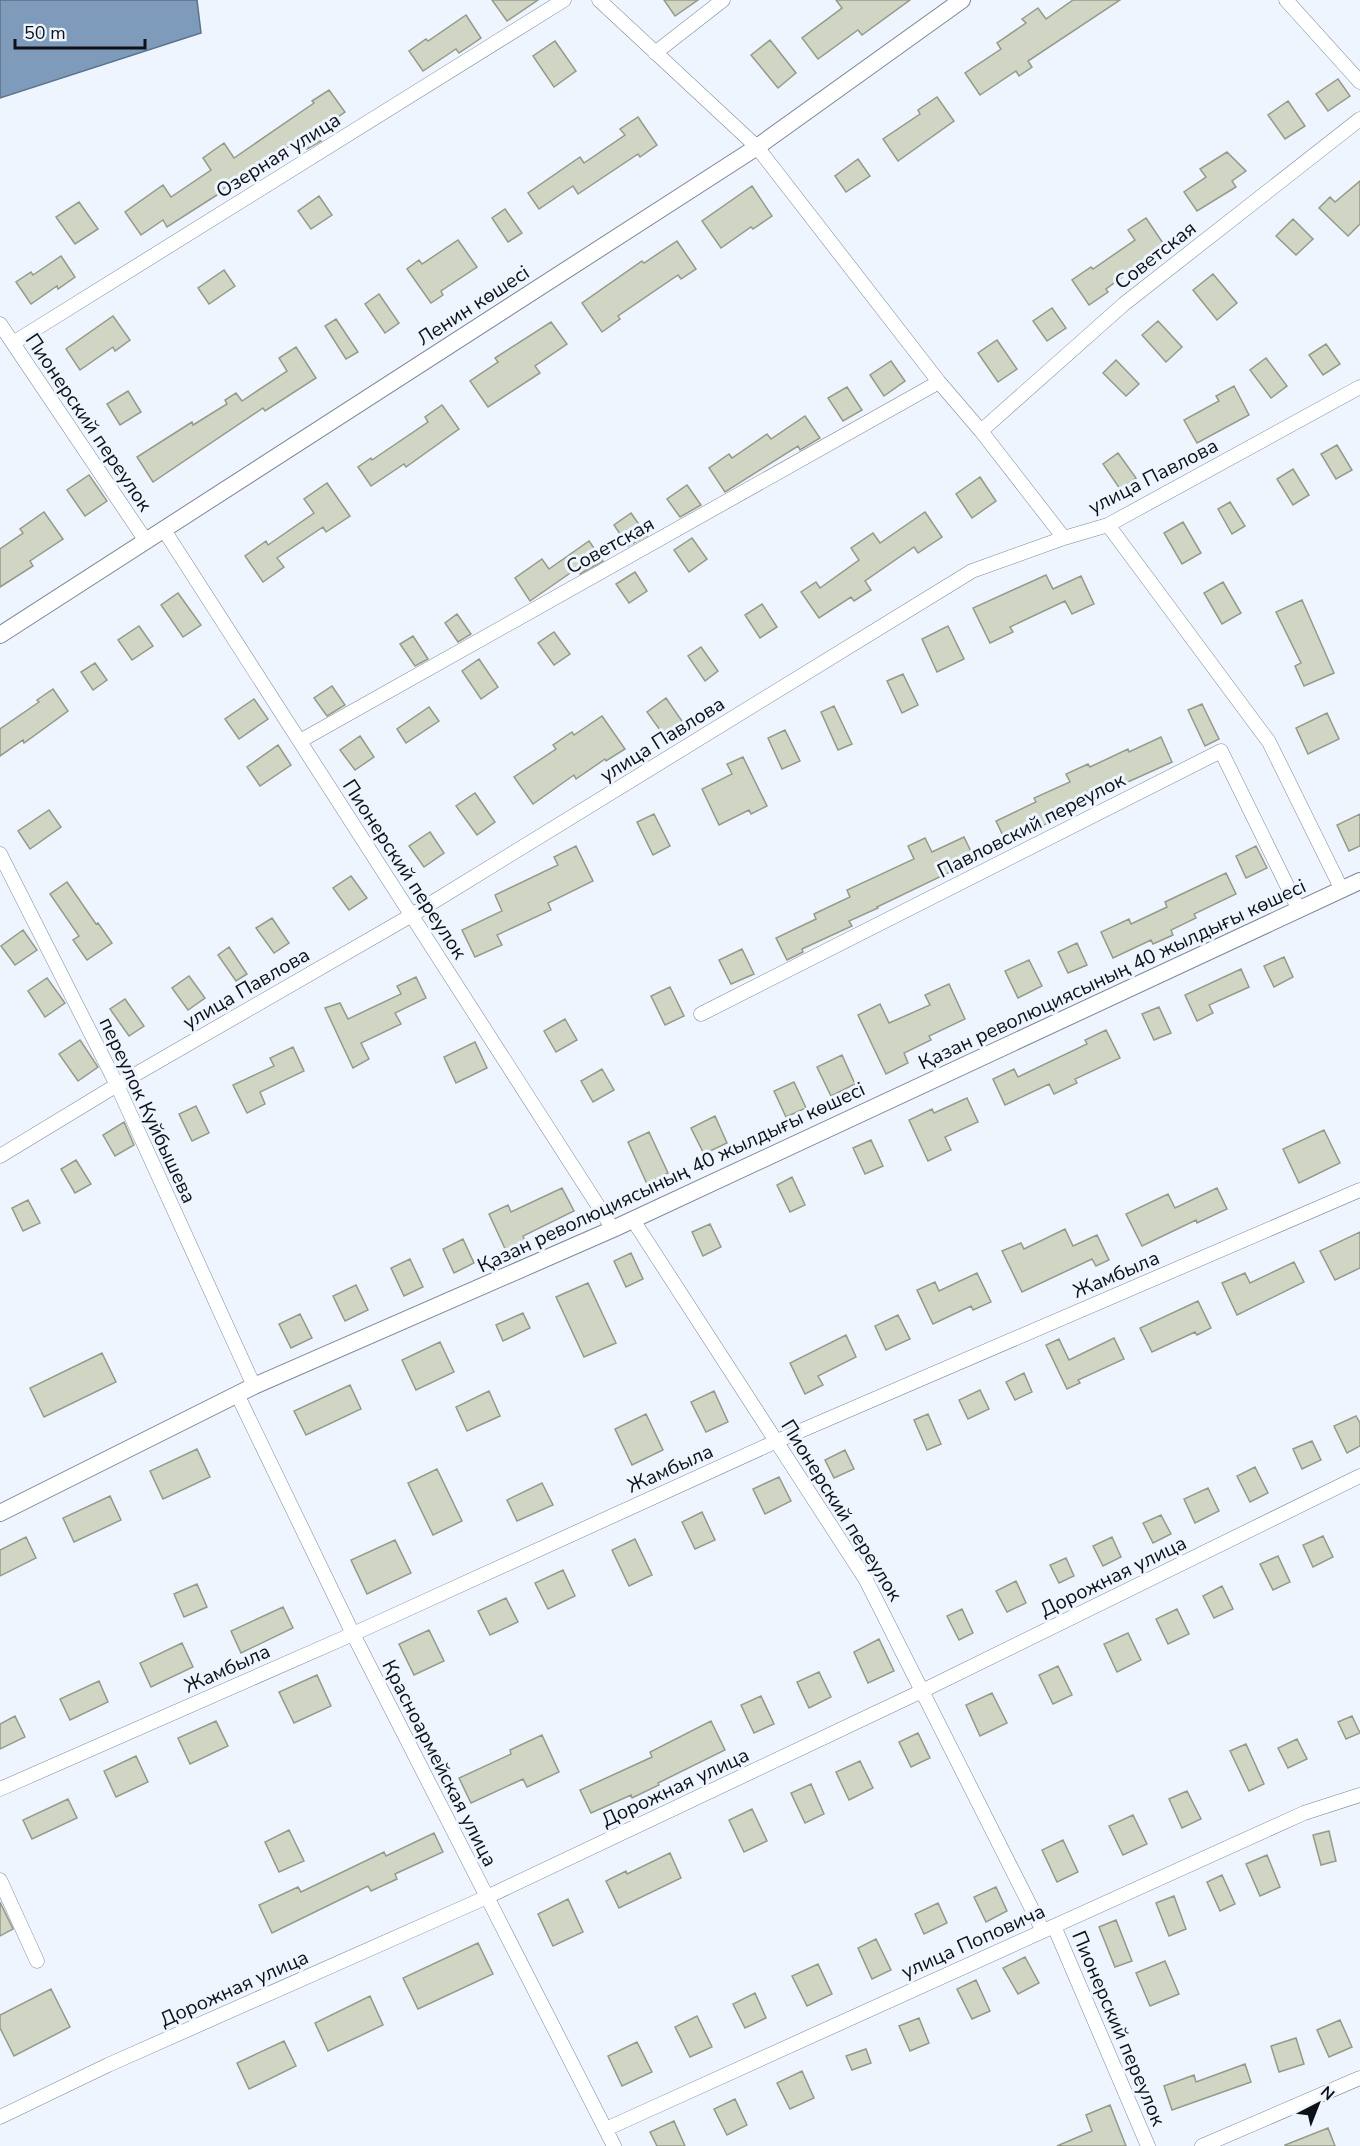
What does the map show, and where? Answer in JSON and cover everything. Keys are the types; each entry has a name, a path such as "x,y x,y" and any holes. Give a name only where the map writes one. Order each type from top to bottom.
{"street":[{"name":"Озерная улица","path":"13,343 564,0"},
{"path":"599,0 757,147 939,382 981,431 1064,538"},
{"path":"655,52 723,0"},
{"name":"Ленин көшесі","path":"0,635 757,147 962,0"},
{"path":"1286,0 1360,82"},
{"name":"Советская","path":"981,431 1124,304 1360,119"},
{"name":"Пионерский переулок","path":"0,324 146,541"},
{"name":"Советская","path":"300,741 939,382"},
{"name":"улица Павлова","path":"0,1156 117,1085 412,915 972,571 1108,525 1360,387"},
{"path":"1108,525 1269,742 1342,890"},
{"name":"Пионерский переулок","path":"164,530 613,1229"},
{"name":"Павловский переулок","path":"701,1014 1221,751 1299,910"},
{"name":"переулок Куйбышева","path":"0,854 117,1085 254,1386"},
{"name":"Қазан революциясының 40 жылдығы көшесі","path":"0,1514 254,1386 633,1220 1360,881"},
{"name":"Жамбыла","path":"0,1789 352,1634 777,1441 1360,1190"},
{"name":"Пионерский переулок","path":"633,1220 866,1580 922,1691 1048,1928 1148,2146"},
{"name":"Красноармейская улица","path":"237,1394 352,1634 614,2146"},
{"name":"Дорожная улица","path":"0,2117 108,2065 487,1897 922,1691 1360,1476"},
{"name":"улица Поповича","path":"606,2129 1304,1813 1360,1795"},
{"path":"0,1880 37,1961"},
{"path":"1202,2146 1360,2078"}],"water":[{"path":"0,0 197,0 201,33 0,98"}],"building":[{"path":"492,0 538,0 507,21"},
{"path":"664,0 698,0 675,16"},
{"path":"836,0 910,0 862,35 858,30 818,59 802,38 842,8"},
{"path":"1073,0 1120,0 1028,61 1032,67 1019,76 1016,71 980,95 965,73 1001,49 997,43 1026,23 1022,19 1038,8 1046,19"},
{"path":"466,15 481,38 459,53 456,49 423,71 409,51"},
{"path":"770,40 796,73 778,88 751,55"},
{"path":"555,41 576,71 554,87 533,56"},
{"path":"1338,79 1350,96 1328,111 1316,94"},
{"path":"329,90 345,112 315,133 321,141 307,149 300,139 261,165 260,163 220,193 167,227 163,220 141,235 125,212 163,185 171,197 211,170 203,158 224,143 234,158 314,103 312,101"},
{"path":"937,97 954,121 898,161 883,139 920,114 918,110"},
{"path":"1288,101 1305,126 1285,139 1268,115"},
{"path":"638,117 657,145 640,157 638,154 578,194 573,186 539,209 528,193 580,157 584,163 625,135 620,129"},
{"path":"1227,152 1246,171 1232,181 1236,187 1197,211 1184,192 1206,177 1200,169"},
{"path":"858,159 870,176 846,192 835,176"},
{"path":"1360,181 1360,224 1348,236 1319,208 1330,197 1335,202"},
{"path":"752,186 772,216 753,229 751,227 721,248 702,221"},
{"path":"319,196 332,215 311,229 298,211"},
{"path":"79,202 98,229 75,244 56,217"},
{"path":"505,209 522,233 508,242 492,218"},
{"path":"1146,218 1165,246 1106,289 1108,292 1089,305 1072,280 1091,267 1093,269 1135,240 1128,230"},
{"path":"1293,219 1313,239 1296,255 1276,236"},
{"path":"458,240 477,267 441,291 443,295 431,303 407,269 419,260 422,264"},
{"path":"677,241 696,269 681,279 678,275 618,316 620,319 602,332 582,303 642,261 644,263"},
{"path":"61,256 75,277 31,304 16,282 31,272 33,275"},
{"path":"224,270 235,286 209,304 198,288"},
{"path":"1213,274 1237,303 1217,320 1193,290"},
{"path":"379,294 399,323 385,333 365,304"},
{"path":"1052,308 1066,328 1047,341 1033,321"},
{"path":"113,316 130,340 115,351 113,347 80,370 66,349"},
{"path":"336,319 358,352 346,359 325,326"},
{"path":"1158,321 1182,347 1166,362 1142,335"},
{"path":"551,322 567,344 535,366 540,373 488,407 470,381 498,362 495,358"},
{"path":"997,340 1017,369 998,382 978,353"},
{"path":"1326,344 1340,364 1323,375 1309,355"},
{"path":"296,347 316,378 265,411 263,408 153,482 137,457 192,422 193,425 227,404 225,400 236,393 242,401 287,371 279,358"},
{"path":"1266,358 1287,386 1271,398 1250,370"},
{"path":"1116,360 1139,384 1126,396 1103,373"},
{"path":"891,361 905,381 884,396 870,375"},
{"path":"1234,386 1249,415 1197,443 1184,420 1219,401 1216,396"},
{"path":"847,387 862,410 843,421 828,398"},
{"path":"128,391 141,412 120,425 107,404"},
{"path":"442,405 459,429 406,467 404,464 371,486 358,467 428,422 425,417"},
{"path":"805,416 820,438 800,450 798,446 725,492 709,468 729,454 732,458 767,434 771,439"},
{"path":"1337,445 1352,470 1336,479 1321,454"},
{"path":"1118,453 1136,478 1120,489 1103,464"},
{"path":"1293,469 1309,495 1293,505 1277,479"},
{"path":"89,475 107,501 85,516 67,490"},
{"path":"980,477 996,501 972,518 956,494"},
{"path":"327,483 350,516 326,532 323,527 277,558 284,567 263,582 245,556 266,541 268,545 314,513 304,499"},
{"path":"687,485 701,505 680,517 667,499"},
{"path":"1230,502 1245,526 1232,534 1218,509"},
{"path":"44,512 63,539 30,561 33,566 0,587 0,549 23,533 20,529"},
{"path":"925,512 942,537 918,553 914,547 865,581 871,590 854,601 851,597 819,618 801,592 816,582 820,588 859,560 851,548 873,533 880,543"},
{"path":"631,513 647,536 628,546 614,525"},
{"path":"1183,522 1201,553 1182,564 1164,533"},
{"path":"692,538 707,559 689,572 674,550"},
{"path":"589,541 603,561 580,574 576,569 530,601 515,578 542,559 549,569"},
{"path":"635,572 647,591 629,603 616,584"},
{"path":"1046,575 1053,589 1081,576 1094,604 1072,614 1065,601 1010,627 1013,632 990,643 973,608"},
{"path":"1223,582 1241,613 1222,624 1204,593"},
{"path":"178,593 201,625 183,637 161,605"},
{"path":"1302,600 1334,673 1304,686 1295,666 1301,663 1276,612"},
{"path":"762,604 777,627 760,638 745,615"},
{"path":"457,614 471,634 458,642 445,623"},
{"path":"139,626 153,646 132,660 118,640"},
{"path":"948,626 964,659 937,672 922,639"},
{"path":"554,632 570,654 554,665 538,643"},
{"path":"413,636 428,659 415,666 400,644"},
{"path":"701,647 718,671 705,681 688,656"},
{"path":"479,659 498,687 481,699 462,671"},
{"path":"95,663 107,680 93,690 81,672"},
{"path":"903,674 918,705 902,713 887,681"},
{"path":"332,686 345,705 327,716 314,698"},
{"path":"53,689 68,711 24,743 23,740 0,756 0,729 39,702 37,700"},
{"path":"666,698 684,724 665,737 647,712"},
{"path":"254,699 268,719 239,739 225,719"},
{"path":"1202,704 1219,739 1205,746 1188,710"},
{"path":"834,706 852,744 838,750 821,712"},
{"path":"429,707 439,721 406,743 397,729"},
{"path":"1327,713 1339,739 1308,754 1296,728"},
{"path":"602,716 625,749 606,761 605,759 576,779 574,775 533,804 514,777 556,749 553,745 572,732 574,735"},
{"path":"785,730 800,761 782,769 768,738"},
{"path":"360,736 374,757 355,770 340,750"},
{"path":"1161,737 1172,762 1068,809 1069,812 1007,844 996,821 1036,802 1034,798 1070,782 1066,774 1088,764 1090,767 1128,749 1129,752"},
{"path":"278,745 291,765 260,786 247,767"},
{"path":"743,757 767,806 751,814 749,810 719,825 702,789 732,774 727,764"},
{"path":"475,793 495,822 477,835 456,806"},
{"path":"49,810 61,827 30,849 18,831"},
{"path":"654,814 670,846 653,855 637,822"},
{"path":"1360,814 1360,846 1349,851 1337,825"},
{"path":"430,832 444,853 424,867 409,846"},
{"path":"964,837 975,860 849,921 852,926 802,949 803,952 787,960 776,938 816,919 814,914 850,897 847,890 914,859 908,846 925,838 932,852"},
{"path":"576,846 593,881 548,903 551,910 497,935 502,945 475,957 462,930 502,911 495,895 558,865 554,857"},
{"path":"1256,846 1267,868 1246,878 1236,856"},
{"path":"1226,873 1236,894 1194,914 1196,918 1171,930 1173,935 1153,944 1151,940 1113,958 1101,932 1129,919 1131,924 1167,907 1165,902"},
{"path":"351,876 367,898 349,910 333,888"},
{"path":"67,882 112,943 87,960 73,940 79,936 50,894"},
{"path":"272,918 289,943 274,953 256,928"},
{"path":"23,930 37,950 15,965 1,946"},
{"path":"1077,943 1087,965 1068,973 1058,952"},
{"path":"229,947 247,974 236,981 218,955"},
{"path":"742,949 754,974 731,984 719,960"},
{"path":"1284,957 1293,977 1274,987 1264,966"},
{"path":"1029,960 1042,986 1018,998 1005,971"},
{"path":"1241,969 1249,987 1209,1005 1213,1013 1197,1021 1185,995"},
{"path":"189,976 205,998 188,1010 172,988"},
{"path":"416,977 426,998 395,1013 401,1024 361,1043 369,1059 353,1068 325,1008 340,1003 348,1019 401,994 397,986"},
{"path":"47,978 65,1003 45,1017 28,991"},
{"path":"949,984 965,1019 929,1036 931,1040 904,1053 908,1063 886,1074 858,1015 880,1004 889,1023 930,1005 925,995"},
{"path":"670,987 684,1016 665,1025 651,996"},
{"path":"125,999 144,1026 129,1036 110,1009"},
{"path":"1159,1007 1171,1033 1154,1040 1142,1014"},
{"path":"565,1019 577,1040 556,1052 544,1031"},
{"path":"1106,1030 1120,1058 1075,1079 1077,1083 1054,1094 1049,1084 1005,1105 993,1079 1014,1069 1018,1077 1087,1044 1085,1040"},
{"path":"80,1040 98,1067 78,1081 59,1054"},
{"path":"475,1042 487,1068 456,1083 444,1057"},
{"path":"293,1047 304,1071 260,1092 265,1104 247,1113 233,1085 274,1066 270,1058"},
{"path":"842,1055 855,1084 831,1096 817,1067"},
{"path":"602,1069 614,1090 593,1102 581,1081"},
{"path":"794,1082 806,1108 786,1117 774,1091"},
{"path":"967,1098 978,1122 945,1137 951,1150 928,1161 909,1120 932,1109 934,1113"},
{"path":"196,1106 209,1133 192,1141 179,1114"},
{"path":"715,1116 727,1143 704,1154 691,1128"},
{"path":"124,1122 134,1145 115,1156 103,1135"},
{"path":"1324,1130 1340,1163 1299,1183 1283,1149"},
{"path":"649,1132 668,1173 647,1184 628,1142"},
{"path":"871,1140 883,1166 865,1174 853,1148"},
{"path":"76,1160 91,1184 75,1193 61,1169"},
{"path":"792,1177 805,1205 790,1212 777,1185"},
{"path":"562,1188 574,1211 523,1236 526,1244 507,1253 489,1214 508,1205 511,1212"},
{"path":"1217,1188 1227,1209 1197,1223 1196,1220 1142,1246 1126,1214 1168,1194 1175,1208"},
{"path":"28,1200 40,1223 23,1231 12,1208"},
{"path":"710,1224 721,1247 703,1256 692,1232"},
{"path":"1065,1229 1073,1246 1097,1235 1109,1260 1096,1266 1092,1259 1022,1292 1002,1251 1021,1243 1024,1249"},
{"path":"1360,1232 1360,1268 1335,1280 1320,1251"},
{"path":"463,1239 474,1263 454,1273 443,1249"},
{"path":"631,1253 643,1279 626,1287 614,1261"},
{"path":"410,1259 423,1287 404,1296 391,1268"},
{"path":"1294,1262 1304,1282 1237,1315 1222,1283 1245,1273 1250,1283"},
{"path":"977,1273 991,1302 973,1310 971,1306 933,1324 917,1290 935,1282 939,1291"},
{"path":"588,1283 616,1343 584,1357 556,1297"},
{"path":"356,1285 368,1310 345,1321 333,1296"},
{"path":"1198,1301 1211,1328 1197,1335 1195,1332 1152,1352 1140,1328"},
{"path":"523,1313 530,1328 503,1341 496,1325"},
{"path":"300,1314 312,1338 291,1348 279,1324"},
{"path":"898,1315 910,1339 886,1350 875,1326"},
{"path":"846,1335 856,1357 818,1376 823,1385 805,1394 790,1363"},
{"path":"1114,1338 1124,1359 1078,1380 1080,1383 1067,1389 1046,1345 1059,1339 1069,1360"},
{"path":"440,1342 454,1372 416,1390 402,1360"},
{"path":"102,1353 116,1382 44,1417 30,1388"},
{"path":"1024,1373 1032,1392 1015,1400 1006,1382"},
{"path":"350,1385 361,1409 306,1435 294,1411"},
{"path":"980,1390 989,1409 968,1419 959,1400"},
{"path":"489,1391 500,1416 467,1431 456,1407"},
{"path":"714,1391 728,1422 706,1432 691,1402"},
{"path":"646,1414 663,1450 632,1465 615,1429"},
{"path":"928,1414 941,1444 927,1450 914,1420"},
{"path":"1356,1416 1360,1423 1360,1446 1347,1453 1334,1426"},
{"path":"1312,1441 1321,1460 1302,1469 1293,1449"},
{"path":"197,1449 210,1477 163,1499 150,1471"},
{"path":"845,1450 854,1469 834,1478 825,1460"},
{"path":"1255,1467 1268,1493 1250,1502 1237,1476"},
{"path":"437,1469 462,1521 433,1535 408,1483"},
{"path":"779,1477 791,1501 765,1514 753,1489"},
{"path":"542,1483 553,1505 517,1521 507,1500"},
{"path":"1208,1488 1219,1511 1195,1523 1184,1499"},
{"path":"110,1496 121,1520 74,1542 63,1518"},
{"path":"702,1512 715,1540 695,1549 682,1522"},
{"path":"1161,1515 1171,1534 1153,1543 1143,1523"},
{"path":"1323,1536 1333,1557 1313,1567 1303,1545"},
{"path":"26,1537 36,1558 0,1576 0,1550"},
{"path":"1112,1537 1121,1557 1103,1566 1093,1546"},
{"path":"635,1539 652,1575 629,1586 612,1550"},
{"path":"395,1540 411,1573 367,1594 351,1560"},
{"path":"1278,1556 1290,1582 1273,1590 1260,1564"},
{"path":"1066,1558 1074,1576 1059,1583 1050,1565"},
{"path":"563,1570 575,1596 548,1609 535,1583"},
{"path":"1016,1581 1026,1603 1007,1612 996,1591"},
{"path":"197,1584 207,1607 184,1617 174,1594"},
{"path":"1222,1586 1233,1609 1214,1618 1203,1596"},
{"path":"506,1598 518,1622 490,1635 478,1611"},
{"path":"283,1607 293,1628 241,1653 231,1631"},
{"path":"962,1609 973,1633 959,1640 947,1616"},
{"path":"1177,1609 1189,1634 1168,1644 1156,1619"},
{"path":"429,1630 444,1661 414,1675 399,1644"},
{"path":"1128,1633 1141,1660 1117,1672 1104,1644"},
{"path":"879,1639 894,1671 868,1683 854,1652"},
{"path":"182,1643 193,1667 151,1687 140,1663"},
{"path":"1058,1666 1072,1695 1053,1704 1039,1675"},
{"path":"819,1672 831,1697 809,1708 797,1682"},
{"path":"317,1675 331,1706 294,1723 279,1692"},
{"path":"99,1681 108,1702 70,1720 60,1699"},
{"path":"992,1693 1007,1723 980,1736 966,1705"},
{"path":"761,1696 774,1724 754,1733 741,1705"},
{"path":"15,1716 25,1737 0,1749 0,1724"},
{"path":"1352,1716 1360,1733 1346,1739 1338,1722"},
{"path":"216,1721 228,1746 190,1764 178,1738"},
{"path":"711,1721 725,1750 632,1798 631,1795 591,1813 580,1790 652,1757 650,1752"},
{"path":"918,1733 930,1758 911,1767 899,1742"},
{"path":"542,1735 559,1772 527,1787 523,1779 471,1803 459,1778 511,1754 510,1750"},
{"path":"1297,1739 1307,1759 1288,1768 1278,1748"},
{"path":"1246,1744 1264,1784 1249,1791 1230,1751"},
{"path":"136,1756 148,1782 116,1797 104,1771"},
{"path":"860,1761 873,1788 849,1800 836,1772"},
{"path":"811,1784 824,1814 805,1823 791,1793"},
{"path":"1187,1791 1201,1819 1182,1828 1169,1799"},
{"path":"68,1799 77,1818 32,1839 23,1820"},
{"path":"752,1809 767,1841 744,1852 729,1820"},
{"path":"1133,1815 1147,1844 1123,1855 1109,1826"},
{"path":"289,1830 304,1861 279,1872 265,1842"},
{"path":"1329,1831 1336,1861 1321,1865 1313,1835"},
{"path":"434,1833 443,1852 395,1874 397,1879 371,1891 368,1886 272,1933 259,1905 298,1887 301,1892 384,1852 386,1856"},
{"path":"1063,1840 1078,1872 1057,1882 1042,1850"},
{"path":"670,1853 681,1878 619,1908 606,1881 626,1871 627,1874"},
{"path":"1267,1855 1280,1887 1260,1896 1246,1864"},
{"path":"1222,1875 1235,1904 1220,1911 1207,1882"},
{"path":"996,1887 1007,1911 986,1922 974,1897"},
{"path":"1174,1896 1186,1929 1169,1936 1156,1903"},
{"path":"568,1899 583,1932 553,1946 538,1914"},
{"path":"0,1902 13,1929 0,1936"},
{"path":"938,1903 947,1923 924,1934 915,1914"},
{"path":"1116,1920 1132,1961 1115,1967 1099,1927"},
{"path":"876,1939 891,1970 872,1979 858,1948"},
{"path":"478,1943 493,1974 418,2009 403,1978"},
{"path":"1025,1957 1039,1983 1018,1994 1003,1968"},
{"path":"1165,1961 1179,1994 1150,2006 1136,1973"},
{"path":"818,1964 832,1994 807,2006 792,1976"},
{"path":"976,1980 990,2011 972,2019 957,1989"},
{"path":"51,1989 70,2027 14,2056 0,2028 0,2015"},
{"path":"755,1993 766,2018 745,2028 733,2004"},
{"path":"370,1996 383,2025 328,2051 315,2023"},
{"path":"697,2016 712,2047 690,2057 675,2027"},
{"path":"919,2018 929,2043 910,2051 899,2026"},
{"path":"1340,2020 1352,2047 1329,2057 1317,2030"},
{"path":"1296,2038 1304,2064 1279,2072 1271,2046"},
{"path":"284,2041 296,2066 249,2089 237,2063"},
{"path":"637,2042 652,2072 622,2086 608,2056"},
{"path":"866,2049 871,2063 852,2070 846,2056"},
{"path":"1245,2064 1251,2082 1172,2110 1164,2086 1194,2075 1196,2082"},
{"path":"802,2071 814,2098 790,2109 777,2083"},
{"path":"735,2099 747,2125 727,2135 714,2109"},
{"path":"1110,2105 1126,2146 1057,2146 1092,2131 1086,2115"},
{"path":"674,2121 685,2146 657,2146 650,2132"},
{"path":"1328,2128 1335,2146 1285,2146 1285,2145"}]}
